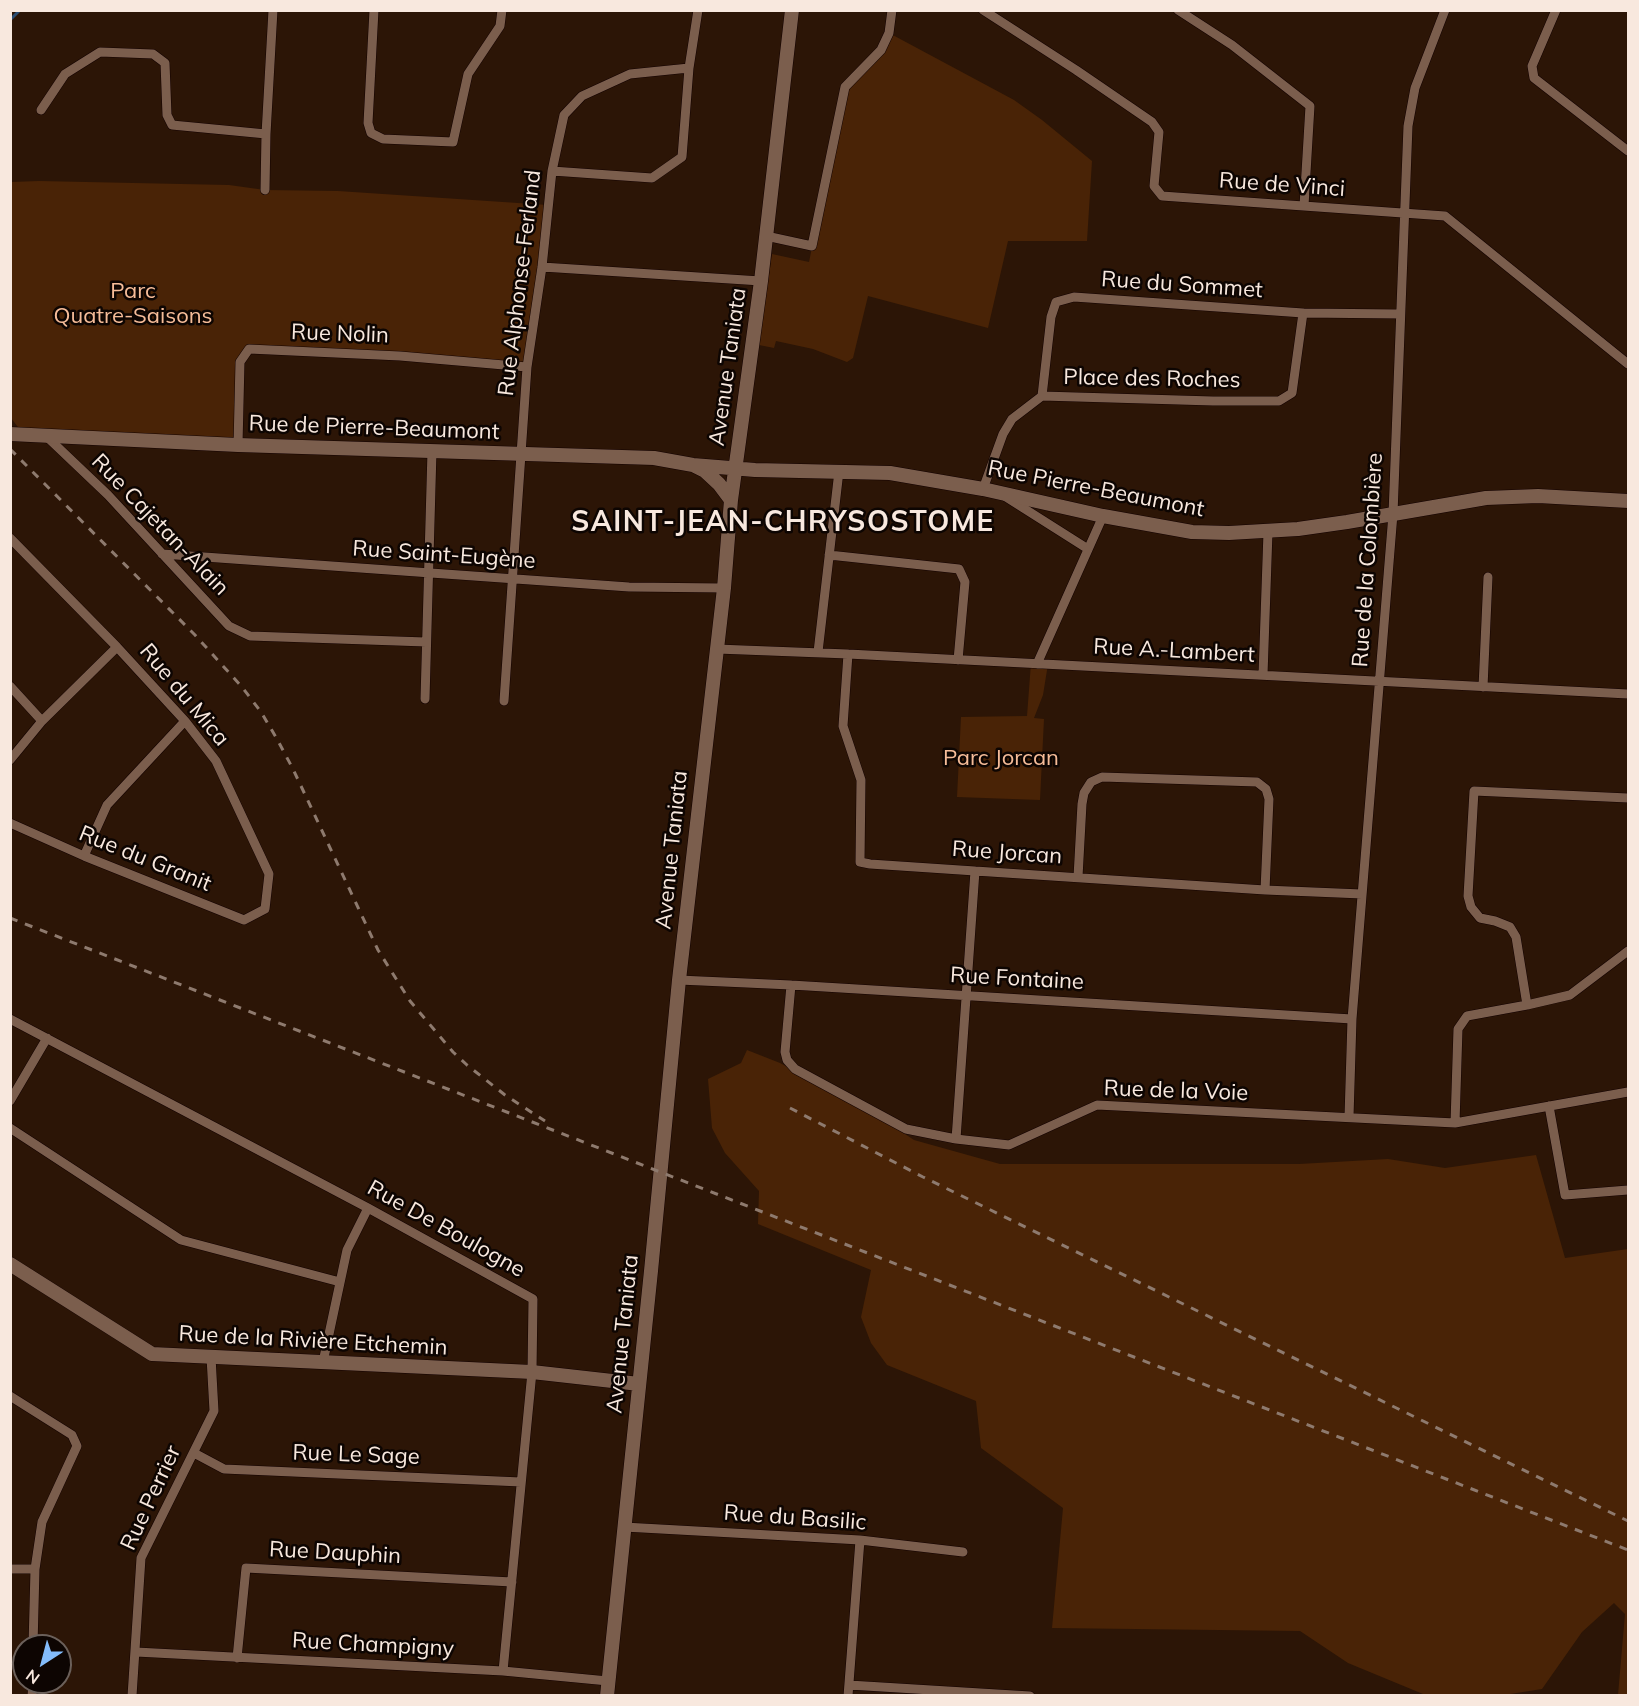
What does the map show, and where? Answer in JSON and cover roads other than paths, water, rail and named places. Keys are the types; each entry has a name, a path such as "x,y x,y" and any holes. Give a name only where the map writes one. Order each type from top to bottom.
{"main road":[{"name":"Avenue Taniata","path":"607,1695 679,980 724,588 731,500 761,281 792,10"},
{"name":"Rue de Pierre-Beaumont","path":"10,434 238,445 654,458 693,465 735,467"},
{"path":"693,465 705,471 731,500"},
{"name":"Rue Pierre-Beaumont","path":"735,467 755,470 890,473 982,489 1103,516 1192,532 1268,532 1486,498 1538,496 1629,501"},
{"name":"Rue de la Rivière Etchemin","path":"10,1264 152,1354 532,1372 639,1384"}],"street":[{"path":"265,190 273,10"},
{"path":"374,10 368,123 371,133 383,139 453,142 468,74 500,26 502,10"},
{"path":"552,171 652,178 682,157 689,68 698,10"},
{"path":"766,236 812,246 845,87 880,50 889,33 892,10"},
{"name":"Rue de Vinci","path":"983,10 1152,122 1159,132 1154,186 1162,196 1445,216 1629,364"},
{"path":"1178,10 1232,45 1310,106 1304,206"},
{"name":"Rue de la Colombière","path":"1350,1117 1352,1019 1393,514 1407,126 1415,88 1445,10"},
{"path":"1556,10 1532,66 1534,78 1629,151"},
{"path":"41,110 65,74 100,52 153,54 165,63 167,115 172,125 266,134"},
{"name":"Rue Alphonse-Ferland","path":"504,701 527,367 542,267 552,171 564,115 582,96 630,74 689,68"},
{"path":"542,267 761,281"},
{"name":"Rue du Sommet","path":"1042,396 1051,317 1056,302 1074,297 1303,313 1400,314"},
{"name":"Place des Roches","path":"982,489 1003,434 1012,419 1042,396 1279,401 1292,393 1303,313"},
{"name":"Rue Nolin","path":"238,445 240,362 249,349 400,356 527,367"},
{"name":"Rue Cajetan-Alain","path":"45,435 108,495 229,626 250,636 426,642"},
{"path":"425,699 432,451"},
{"path":"818,652 839,471"},
{"path":"999,493 1088,549"},
{"path":"1037,664 1103,516"},
{"path":"1263,675 1268,532"},
{"name":"Rue du Mica","path":"10,538 117,647 185,721 216,762 269,874 265,909"},
{"name":"Rue Saint-Eugène","path":"162,554 513,580 629,587 724,588"},
{"path":"829,555 959,569 965,582 958,660"},
{"path":"1483,687 1488,577"},
{"path":"10,760 42,721 117,647"},
{"name":"Rue A.-Lambert","path":"717,649 818,652 1629,694"},
{"name":"Rue Jorcan","path":"848,654 843,726 861,780 860,862 1265,890 1362,894"},
{"path":"10,686 42,721"},
{"path":"84,856 107,805 185,721"},
{"path":"1078,877 1082,804 1084,793 1091,782 1102,777 1257,782 1266,789 1269,799 1265,890"},
{"path":"1527,1005 1516,937 1510,927 1480,918 1471,907 1468,896 1474,791 1629,798"},
{"name":"Rue du Granit","path":"10,823 84,856 244,920 265,909"},
{"path":"956,1138 975,871"},
{"path":"1455,1123 1458,1029 1467,1016 1570,995 1629,951"},
{"name":"Rue Fontaine","path":"679,980 1352,1019"},
{"name":"Rue de la Voie","path":"791,985 786,1052 787,1060 795,1069 906,1129 1009,1145 1097,1105 1455,1123 1629,1092"},
{"name":"Rue De Boulogne","path":"10,1018 368,1208 533,1299 532,1372 503,1671"},
{"path":"10,1101 47,1038"},
{"path":"1550,1106 1565,1195 1629,1190"},
{"path":"10,1128 181,1240 340,1282"},
{"path":"322,1362 347,1250 368,1208"},
{"name":"Rue Perrier","path":"132,1695 141,1558 214,1410 211,1357"},
{"path":"10,1396 72,1435 77,1446 42,1522 35,1569 33,1634"},
{"name":"Rue Le Sage","path":"194,1454 224,1469 521,1482"},
{"name":"Rue du Basilic","path":"624,1527 860,1540 963,1552"},
{"path":"848,1695 860,1540"},
{"name":"Rue Dauphin","path":"237,1658 246,1568 512,1582"},
{"path":"10,1569 35,1569"},
{"name":"Rue Champigny","path":"136,1652 503,1671 608,1681"},
{"path":"849,1685 1030,1695"}],"waterway":[{"path":"10,20 20,10"}],"railway":[{"path":"10,449 195,635 242,687 261,712 277,739 378,950 410,1001 453,1052 467,1065 505,1095 545,1121"},
{"path":"10,918 1628,1550"},
{"path":"790,1108 923,1177 1628,1521"}],"district":[{"name":"SAINT-JEAN-CHRYSOSTOME","path":"783,523"}],"park label":[{"name":"Parc Quatre-Saisons","path":"133,304"},
{"name":"Parc Jorcan","path":"1001,758"}]}
